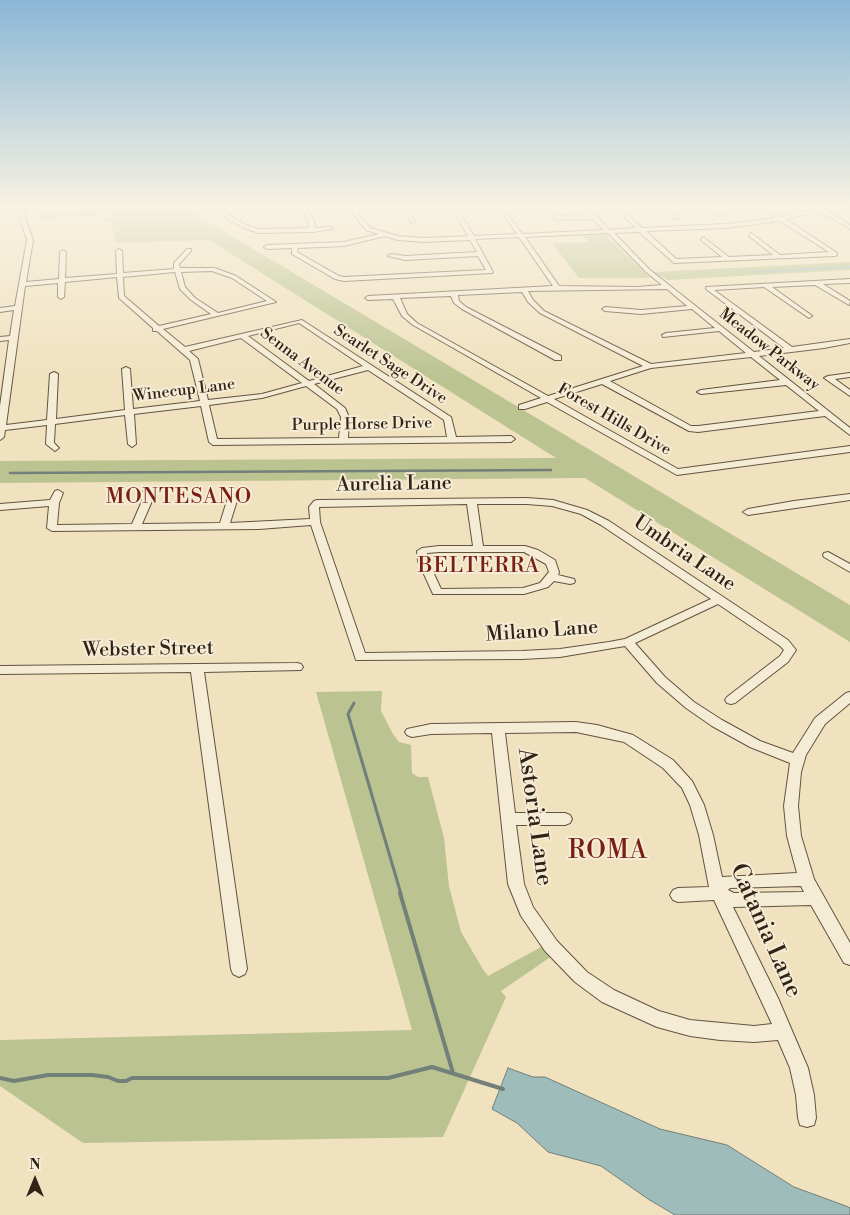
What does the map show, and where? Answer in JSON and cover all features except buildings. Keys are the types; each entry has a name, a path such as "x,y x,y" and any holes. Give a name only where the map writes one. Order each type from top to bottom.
{"street":[{"path":"0,437 3,395 10,366 26,264"},
{"path":"60,297 63,264"},
{"path":"119,264 121,297 194,359 205,403"},
{"path":"176,264 182,288 193,299 217,315"},
{"path":"314,264 337,278 344,279 490,272 485,264"},
{"path":"540,264 557,288"},
{"name":"Meadow Parkway","path":"640,264 850,432"},
{"path":"324,270 335,267"},
{"path":"22,284 198,268 224,272 273,302 156,328"},
{"path":"791,350 708,288 850,281"},
{"path":"817,282 849,303"},
{"path":"765,285 809,316"},
{"path":"368,298 557,288 637,289 668,287"},
{"path":"524,290 530,301 542,312 650,366"},
{"path":"454,294 456,302 464,308 558,358"},
{"name":"Forest Hills Drive","path":"396,297 404,315 415,324 677,472 850,449"},
{"path":"605,308 642,312 693,307"},
{"path":"0,310 18,308"},
{"name":"Scarlet Sage Drive","path":"243,336 300,321 448,419 452,439"},
{"path":"666,335 721,330"},
{"path":"182,350 243,336"},
{"name":"Senna Avenue","path":"243,336 337,404 344,412 343,440"},
{"path":"0,340 13,338"},
{"path":"522,407 650,366 850,342"},
{"path":"0,367 10,366"},
{"name":"Winecup Lane","path":"1,428 262,396 369,367"},
{"path":"126,369 132,444"},
{"path":"54,374 50,444 55,448"},
{"path":"850,375 828,378 850,394"},
{"path":"603,381 689,428 698,429 827,413"},
{"path":"701,392 788,382"},
{"name":"Purple Horse Drive","path":"205,403 213,442 511,440"},
{"path":"224,526 235,491"},
{"path":"136,527 147,501 147,492"},
{"path":"58,493 54,503 52,528 224,526 315,522"},
{"path":"748,512 850,497"},
{"name":"Umbria Lane","path":"472,502 540,501 584,512 605,523 784,643 790,650 784,659 731,700"},
{"path":"472,502 478,548"},
{"name":"Aurelia Lane","path":"315,522 314,511 317,504 472,502"},
{"path":"0,507 54,503"},
{"name":"Milano Lane","path":"315,522 360,657 560,653 628,642 718,600"},
{"path":"513,548 534,552 551,562 553,567 552,577 544,585 524,591 437,592 423,561 422,551 513,548"},
{"path":"828,555 850,569"},
{"path":"552,577 570,582"},
{"path":"628,642 661,680 717,723 754,744 796,760"},
{"name":"Webster Street","path":"0,670 297,667"},
{"path":"197,668 239,969"},
{"path":"850,696 820,722 796,760 791,792 792,821 806,879 850,958"},
{"name":"Catania Lane","path":"412,732 432,729 498,728 576,727 620,729 628,738 668,764 687,785 701,817 713,874 720,893 784,1031 799,1068 805,1095 807,1118"},
{"name":"Astoria Lane","path":"498,728 516,884 527,911 551,946 581,977 608,996 657,1019 690,1028 754,1034 784,1031"},
{"path":"508,819 565,819"},
{"path":"720,893 724,882 806,879"},
{"path":"678,895 720,893 733,900 815,898"}],"green space":[{"path":"247,264 278,264 850,605 850,642 585,478 0,483 0,461 556,458"},
{"path":"568,264 635,264 650,278 579,278"},
{"path":"850,264 850,270 667,280 654,272"},
{"path":"382,691 381,711 393,734 399,742 411,745 412,773 418,777 428,777 444,838 449,886 461,932 484,971 488,976 543,946 552,956 501,991 506,997 443,1137 83,1143 0,1086 0,1040 412,1030 316,692"}],"water":[{"path":"508,1068 533,1077 545,1077 660,1129 727,1145 794,1187 850,1208 850,1215 675,1215 648,1199 601,1166 548,1152 517,1123 492,1109"}],"waterway":[{"path":"753,272 850,267"},
{"path":"10,473 551,470"},
{"path":"354,703 348,714 401,894"},
{"path":"400,893 453,1073"},
{"path":"0,1078 14,1081 48,1075 92,1075 108,1077 118,1081 126,1081 132,1078 388,1078 432,1067 503,1089"}],"district":[{"name":"MONTESANO","path":"179,498"},
{"name":"BELTERRA","path":"479,567"},
{"name":"ROMA","path":"608,852"}]}
